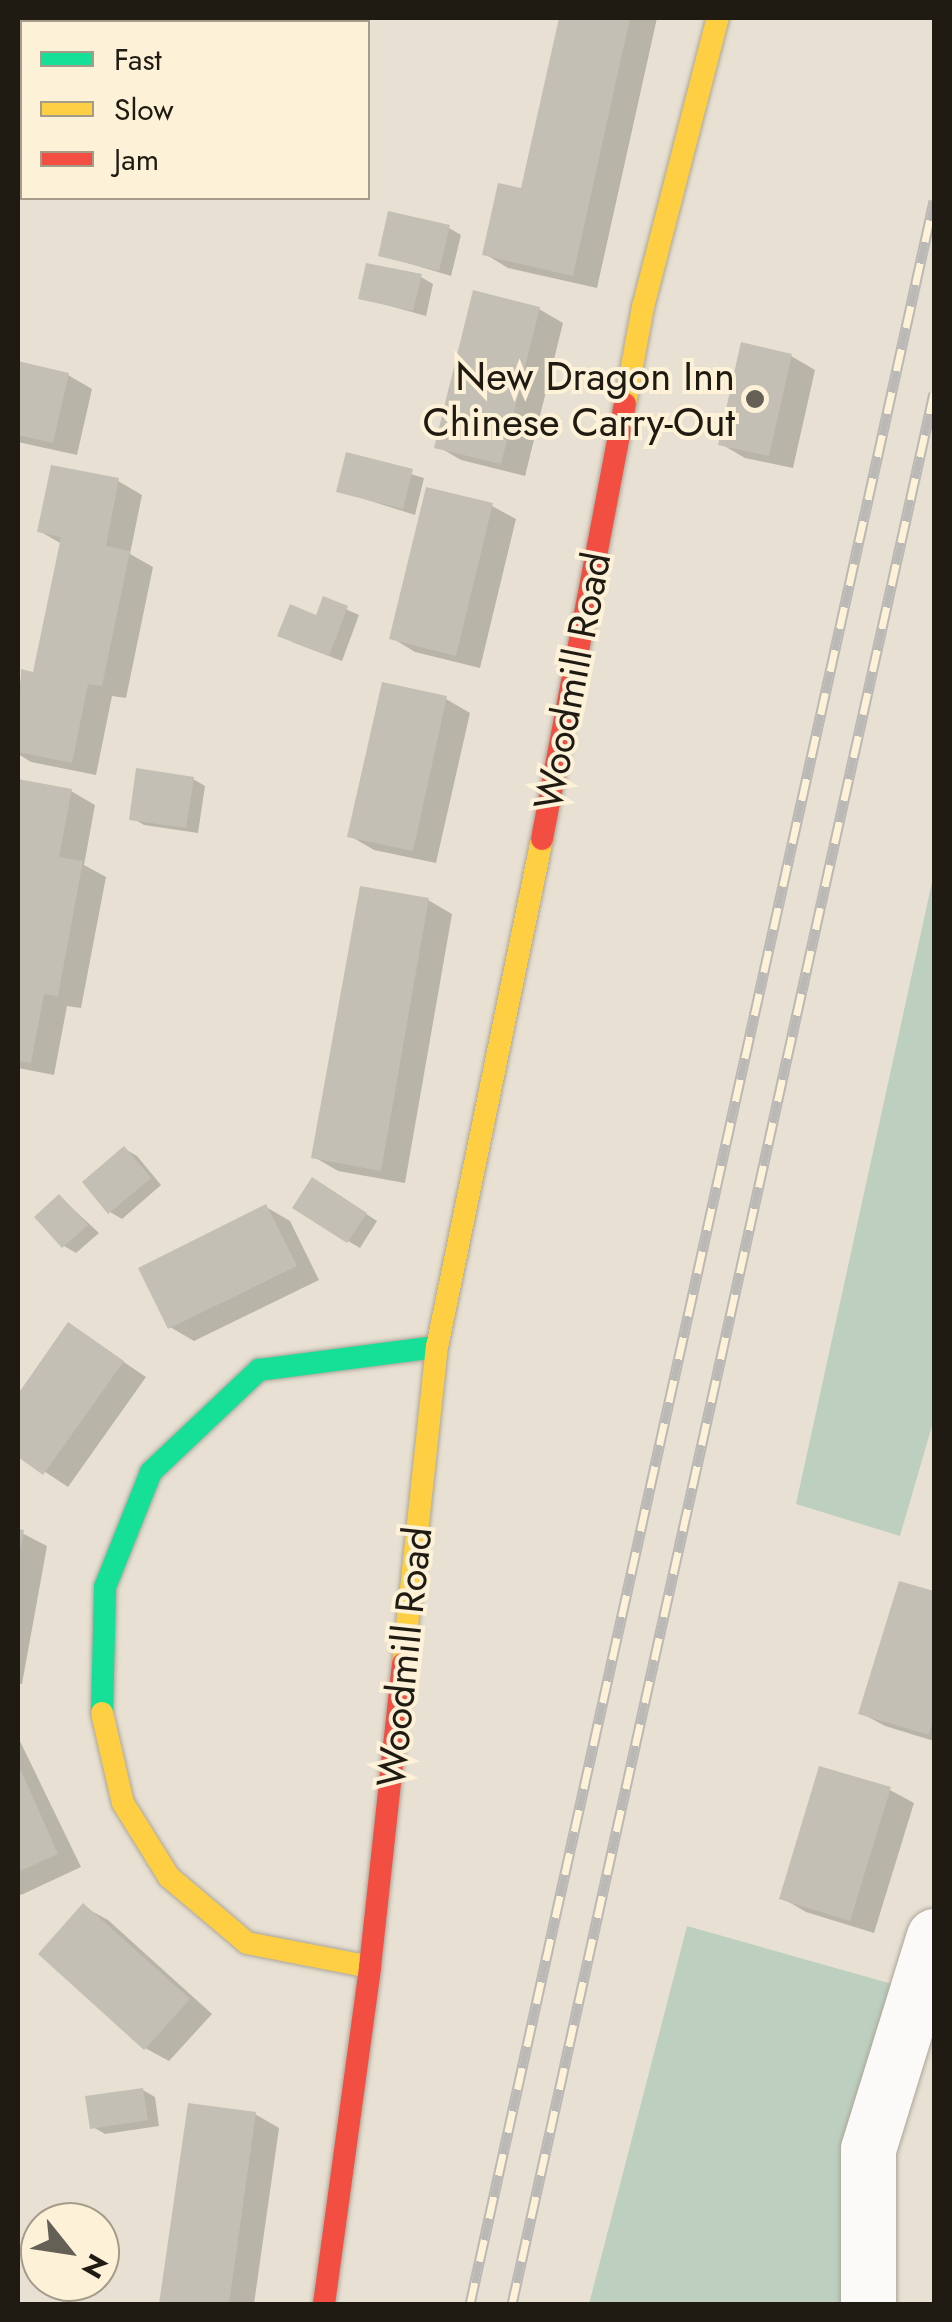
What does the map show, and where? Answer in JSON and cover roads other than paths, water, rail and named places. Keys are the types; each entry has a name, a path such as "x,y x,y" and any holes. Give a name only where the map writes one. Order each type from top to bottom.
{"street":[{"name":"Woodmill Road","path":"324,2304 370,1967 438,1347 536,869 643,306 718,18"},
{"path":"370,1967 247,1943 169,1877 123,1803 102,1712 105,1587 152,1472 259,1370 438,1347"},
{"path":"868,2304 868,2149 934,1936"}],"railway":[{"path":"470,2304 934,201"},
{"path":"512,2304 934,393"}],"place":[{"name":"New Dragon Inn Chinese Carry-Out","path":"755,399"}]}
